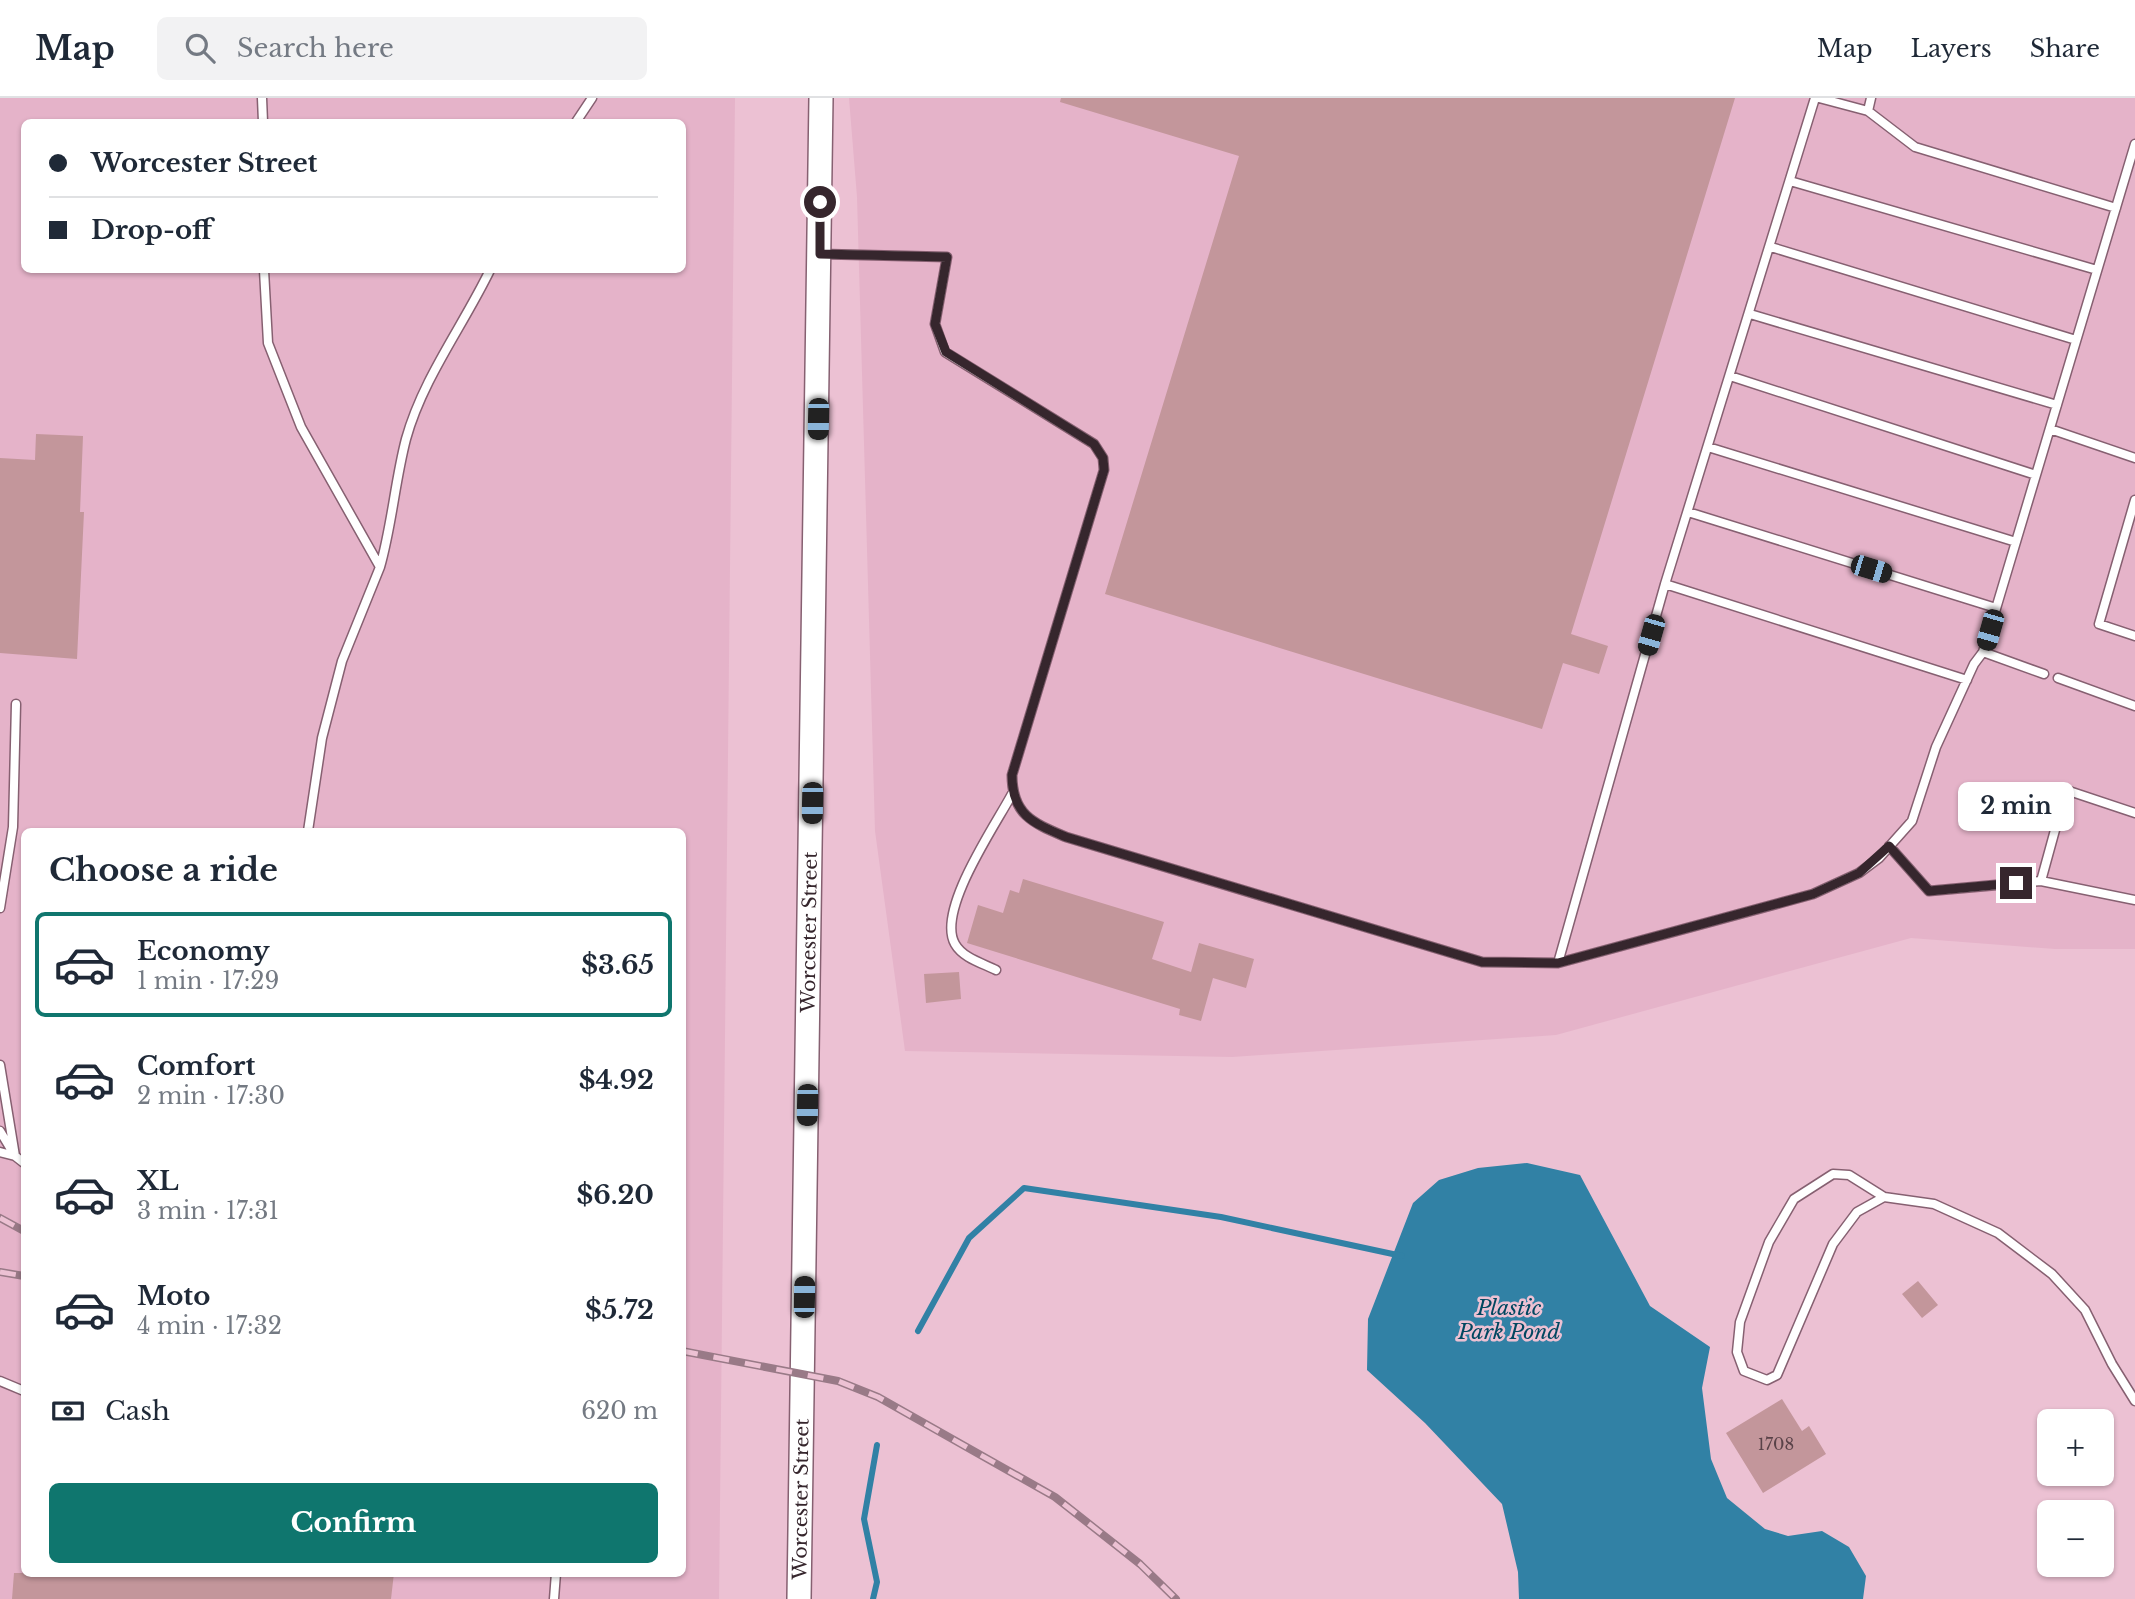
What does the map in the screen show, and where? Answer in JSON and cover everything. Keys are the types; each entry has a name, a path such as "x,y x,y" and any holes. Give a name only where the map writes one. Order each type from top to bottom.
{"main road":[{"name":"Worcester Street","path":"799,1599 821,98"}],"lane":[{"path":"262,98 263,119"},
{"path":"578,119 592,98"},
{"path":"1558,963 1665,584 1817,98 1868,111 1915,147 2116,208"},
{"path":"1868,111 1871,98"},
{"path":"1012,794 1027,817 1039,826 1066,837 1482,962 1558,963 1813,894 1859,873 1912,821 1936,747 1983,652 2135,144"},
{"path":"1790,181 2097,270"},
{"path":"1771,247 2076,340"},
{"path":"820,254 947,257 935,324 946,352 1094,444 1103,458 1104,470 1012,775 1012,794 955,900 951,922 953,942 963,955 996,970"},
{"path":"264,273 268,343 301,427 380,567"},
{"path":"308,828 322,738 342,661 380,567 391,531 407,438 448,345 488,273"},
{"path":"1750,314 2057,405"},
{"path":"1730,376 2036,475"},
{"path":"2050,429 2135,458"},
{"path":"1708,447 2016,542"},
{"path":"2135,500 2099,624 2135,636"},
{"path":"1688,512 1996,608"},
{"path":"1665,584 1967,680"},
{"path":"1983,652 2044,674"},
{"path":"2058,678 2135,706"},
{"path":"0,908 13,827 16,704"},
{"path":"2041,881 2066,790 2135,813"},
{"path":"1889,846 1929,891 2041,881 2135,900"},
{"path":"0,1065 15,1156"},
{"path":"0,1131 15,1156 21,1161"},
{"path":"0,1152 15,1156"},
{"path":"1884,1197 1857,1212 1833,1244 1777,1375 1767,1380 1744,1371 1737,1352 1740,1322 1769,1242 1794,1199 1833,1174 1849,1175 1884,1197 1934,1204 1998,1233 2052,1274 2085,1310 2112,1364 2135,1401"},
{"path":"0,1381 21,1390"},
{"path":"554,1599 555,1577"}],"shaded area":[{"path":"0,98 735,98 719,1599 0,1599"},
{"path":"849,98 2135,98 2135,949 2055,949 1911,938 1556,1035 1232,1057 905,1051 875,831 857,197"}],"water":[{"name":"Plastic Park Pond","path":"1527,1163 1580,1175 1650,1306 1710,1347 1702,1388 1711,1459 1727,1498 1765,1529 1788,1536 1822,1531 1849,1547 1866,1576 1863,1599 1519,1599 1518,1572 1502,1504 1425,1423 1367,1370 1368,1319 1413,1203 1439,1180 1478,1168"}],"building":[{"path":"1061,98 1735,98 1571,634 1608,646 1599,674 1563,663 1542,729 1105,594 1239,156 1060,102"},
{"path":"36,434 83,436 80,512 84,512 77,659 0,653 0,458 35,460"},
{"path":"2017,797 2037,803 2030,827 2010,821"},
{"path":"1023,879 1164,922 1152,959 1191,972 1199,943 1254,959 1246,988 1213,978 1201,1021 1179,1015 1180,1009 967,943 978,905 1003,913 1010,890 1019,893"},
{"path":"959,972 961,999 926,1003 924,974"},
{"path":"1918,1281 1938,1305 1922,1318 1902,1294"},
{"path":"1782,1399 1802,1431 1809,1426 1826,1454 1763,1493 1726,1433"},
{"path":"14,1573 21,1573 21,1577 394,1577 391,1599 12,1599"}],"waterway":[{"path":"918,1331 969,1238 1024,1188 1221,1217 1402,1256"},
{"path":"873,1599 877,1582 864,1519 877,1445"}],"railway":[{"path":"0,1218 21,1229"},
{"path":"0,1272 21,1276"},
{"path":"686,1352 838,1381 878,1397 1055,1497 1140,1564 1176,1599"}],"route":[{"path":"820,202 820,254 947,257 935,324 946,352 1094,444 1103,458 1104,470 1012,775 1012,794 1018,807 1039,826 1066,837 1482,962 1498,964 1558,963 1813,894 1859,873 1879,858 1889,846 1929,891 1942,892 2016,883"}]}
